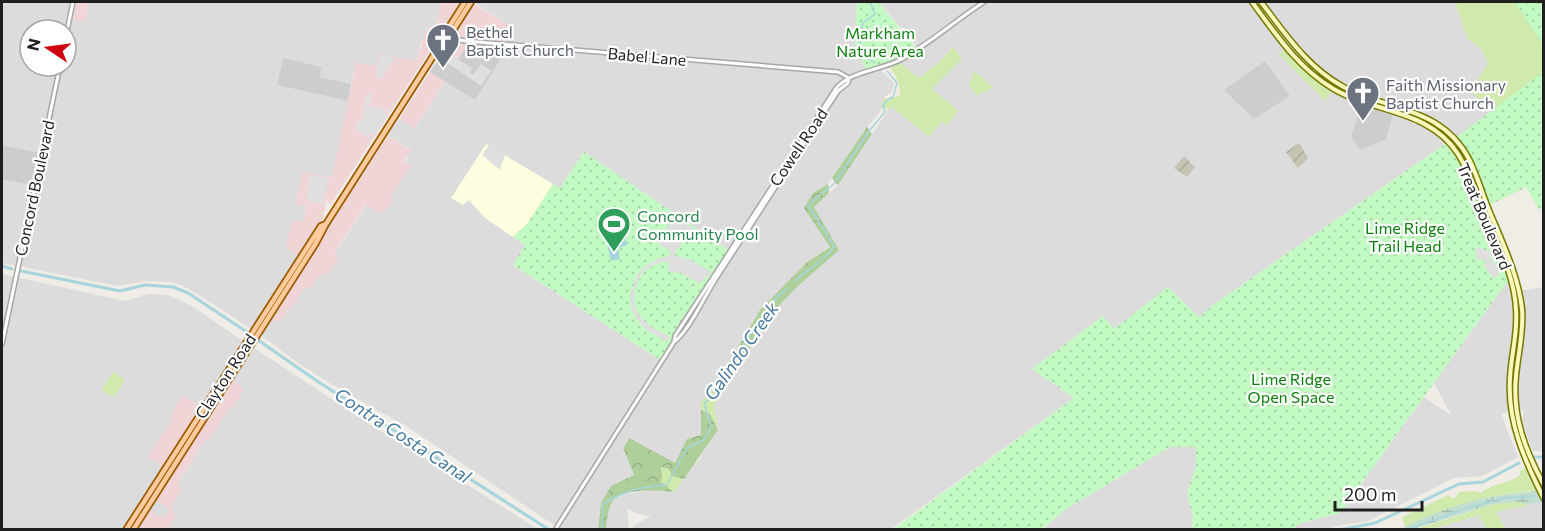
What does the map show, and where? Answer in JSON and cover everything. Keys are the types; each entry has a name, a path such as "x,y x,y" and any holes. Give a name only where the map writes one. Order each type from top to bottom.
{"main road":[{"name":"Clayton Road","path":"446,37 465,2"},
{"name":"Clayton Road","path":"133,530 316,243 437,50 437,46 471,2"},
{"name":"Treat Boulevard","path":"1252,2 1287,49 1317,78 1333,89 1369,104 1414,118 1443,137 1463,163 1510,273 1516,310 1516,333 1510,377 1511,411 1520,447 1544,499"},
{"name":"Treat Boulevard","path":"1261,2 1297,49 1319,70 1342,86 1419,114 1447,132 1469,159 1518,285 1522,332 1516,374 1515,406 1525,447 1544,485"},
{"path":"1369,104 1387,106 1393,104 1414,118"},
{"name":"Clayton Road","path":"126,530 321,226 326,224"}],"street":[{"path":"70,18 73,2"},
{"path":"849,78 897,61 984,2"},
{"name":"Babel Lane","path":"446,37 465,41 838,72 849,78"},
{"name":"Concord Boulevard","path":"2,344 57,78"},
{"name":"Cowell Road","path":"555,530 759,211 838,91 848,83 849,78"}],"shaded area":[{"path":"2,2 73,2 85,22 89,2 441,2 436,27 427,31 420,45 417,61 375,66 356,62 351,84 320,77 322,67 283,59 277,85 348,101 332,177 303,172 295,205 306,207 303,223 292,221 286,248 301,257 254,331 185,287 172,282 146,281 118,286 2,263 2,179 34,186 41,153 2,145"},
{"path":"73,2 89,2 85,22 78,21 78,18 69,18"},
{"path":"441,2 465,2 444,35 435,43 330,205 326,200 324,217 298,256 286,248 292,220 303,222 306,207 295,205 303,172 332,177 356,62 375,66 378,54 417,61 425,31 428,26 436,27"},
{"path":"471,2 513,28 505,43 459,59 441,48"},
{"path":"473,2 857,2 855,43 894,83 892,92 884,97 880,112 828,184 813,193 805,208 830,246 807,262 788,282 736,353 712,392 701,403 701,435 687,439 675,464 628,438 623,448 634,475 601,503 598,529 560,529 406,426 301,365 259,334 269,318 278,323 305,286 321,273 326,276 338,258 334,255 366,205 390,198 411,150 388,136 399,119 416,129 445,81 475,100 509,44 505,43 513,28","holes":["849,79 848,83 838,91 662,361 514,266 525,245 485,218 469,200 486,144 560,189 584,152 730,251 837,87"]},
{"path":"879,2 979,2 940,31 984,2 1252,2 1287,49 1279,54 1325,100 1333,89 1362,102 1416,119 1448,142 1217,302 1199,317 1114,329 1103,316 1032,369 1074,398 891,529 633,529 633,526 651,516 638,514 627,508 628,529 606,530 607,512 614,500 622,495 655,489 674,491 698,461 718,430 714,406 772,313 839,250 814,207 838,185 891,106 943,121 946,125 958,110 932,89 962,59 952,47 940,61 919,78 897,61 926,41 917,47"},
{"path":"1261,2 1455,2 1467,38 1482,50 1488,63 1492,111 1454,139 1425,116 1342,86 1303,56"},
{"path":"470,42 510,44 475,100 430,72 444,50 458,59"},
{"path":"447,53 472,68 470,73 473,75 481,64 491,71 481,86 440,58"},
{"path":"378,55 395,58 381,79 376,78"},
{"path":"283,58 322,67 320,77 351,84 348,101 277,85"},
{"path":"1265,61 1290,96 1254,119 1224,90"},
{"path":"430,72 445,81 416,129 399,119"},
{"path":"368,91 371,93 369,107 391,111 385,111 384,114 389,115 376,134 369,135 371,138 369,139 356,128 361,118 364,119 365,116 363,115"},
{"path":"1362,102 1394,111 1386,139 1360,150 1351,137"},
{"path":"388,136 411,151 404,161 411,166 390,197 394,200 382,214 365,205 334,254 339,258 326,276 321,273 310,290 305,287 278,323 269,318 324,230 326,231"},
{"path":"1299,143 1308,158 1298,168 1286,152"},
{"path":"486,144 553,184 527,224 513,237 485,218 469,200 463,205 451,198"},
{"path":"2,145 41,153 35,186 2,179"},
{"path":"489,145 505,155 500,170 482,155"},
{"path":"1184,156 1195,167 1187,177 1174,168"},
{"path":"311,175 329,178 322,207 320,203 306,200"},
{"path":"674,216 693,228 675,252 675,256 691,260 711,272 700,284 681,273 670,272 669,262 660,262 645,270 640,276 634,293 635,305 640,317 651,327 670,337 667,342 644,328 636,318 631,307 630,295 637,275 645,266 660,258 670,256 670,251 657,243"},
{"path":"1480,247 1489,252 1493,250 1495,254 1489,260 1493,259 1500,274 1492,278 1484,265 1486,262 1482,259 1480,261 1475,256 1477,254 1475,250"},
{"path":"2,274 125,301 149,294 168,295 192,306 246,343 204,409 182,396 173,419 149,457 165,468 126,529 2,529"},
{"path":"1511,280 1516,310 1510,377 1511,411 1501,414 1518,457 1482,476 1454,478 1366,522 1335,526 1330,529 1294,530 1298,524 1340,513 1424,397 1452,416 1434,383 1504,286"},
{"path":"1543,287 1543,452 1532,450 1522,422 1524,410 1516,410 1516,374 1522,332 1519,291"},
{"path":"251,346 538,529 167,529 177,514 163,519 147,508 152,499 170,509 182,489 177,485 206,438 209,439 231,406 235,405 244,388 229,379"},
{"path":"229,379 244,388 235,405 231,406 209,439 206,438 177,484 182,489 170,509 177,514 167,529 133,530 147,508 164,519 169,509 152,499"},
{"path":"182,396 204,409 165,468 148,457 172,419 170,417"},
{"path":"1170,447 1196,447 1196,466 1187,494 1193,516 1192,529 1042,530 1066,509"},
{"path":"1543,501 1543,529 1505,529 1496,512"},
{"path":"1479,515 1486,529 1433,530 1465,518"}],"green space":[{"name":"Markham Nature Area","path":"857,2 878,2 917,49 897,61 866,72 855,43"},
{"path":"1455,2 1543,2 1543,209 1539,209 1526,187 1487,206 1469,159 1454,139 1492,111 1471,92 1488,63 1482,50 1467,38"},
{"path":"1514,2 1543,2 1543,44"},
{"path":"953,47 962,59 932,89 958,110 947,126 942,121 929,137 892,107 890,109 881,108 884,97 887,100 900,95 897,79 888,64 897,61 919,78"},
{"path":"1287,49 1317,78 1333,89 1325,101 1278,53"},
{"path":"974,71 993,87 977,96 969,84"},
{"path":"1543,72 1543,209 1539,209 1526,187 1487,206 1469,159 1454,139"},
{"path":"867,127 872,134 838,185 832,178"},
{"name":"Lime Ridge Open Space","path":"1448,142 1463,163 1511,280 1504,286 1340,513 1298,524 1294,529 1192,529 1193,516 1187,494 1196,466 1196,447 1170,447 1066,509 1042,529 892,530 1074,398 1032,369 1103,316 1114,329 1168,287 1199,317 1217,302"},
{"path":"584,152 730,251 675,336 674,342 662,361 513,265 525,245 513,237 527,224 553,184 560,188"},
{"path":"828,184 829,193 814,207 839,250 772,313 719,397 712,392 760,310 807,262 830,247 804,208 813,193"},
{"path":"113,372 125,380 114,397 101,390"},
{"path":"712,392 719,397 714,406 718,430 710,414 701,410 700,403"},
{"path":"701,410 710,414 718,430 684,479 672,476 669,469 661,467 661,482 674,492 642,491 618,497 610,508 606,529 598,529 601,503 611,486 634,475 623,448 629,438 675,463 687,439 701,435"},
{"path":"660,467 670,469 672,476 684,479 674,492 661,482"},
{"path":"1528,467 1539,490 1496,496 1442,512 1405,527 1402,517 1448,495 1454,499 1459,492 1481,493 1490,487 1516,478 1520,475 1520,471"},
{"path":"1539,490 1543,501 1529,505 1518,502 1494,504 1413,529 1400,530 1421,519 1461,505 1486,498"},
{"path":"1518,502 1529,505 1496,512 1505,529 1486,529 1479,515 1433,529 1413,530 1494,504"}],"water":[{"name":"Concord Community Pool","path":"625,236 627,245 618,248 620,259 611,261 606,240"}],"waterway":[{"name":"Galindo Creek","path":"870,2 875,14 863,23 859,41 869,59 875,63"},
{"name":"Galindo Creek","path":"795,281 826,256 834,246 809,206 834,184 869,131 885,112 883,106 893,97 897,83 887,71"},
{"name":"Contra Costa Canal","path":"2,266 12,269"},
{"name":"Contra Costa Canal","path":"21,271 120,291 145,285 173,287 188,293 247,332"},
{"name":"Galindo Creek","path":"602,530 603,504 634,490 667,485 687,448 705,439 711,426 704,403 714,396 768,308 787,289"},
{"name":"Contra Costa Canal","path":"258,340 317,381 548,529"},
{"name":"Contra Costa Canal","path":"1534,457 1544,457"},
{"name":"Contra Costa Canal","path":"1339,530 1375,523 1459,484 1483,482 1519,463"},
{"path":"1406,530 1467,508 1505,498 1535,496"}],"place":[{"name":"Bethel Baptist Church","path":"443,69"},
{"name":"Faith Missionary Baptist Church","path":"1363,122"},
{"name":"Concord Community Pool","path":"614,253"}],"park label":[{"name":"Lime Ridge Trail Head","path":"1405,236"}]}
